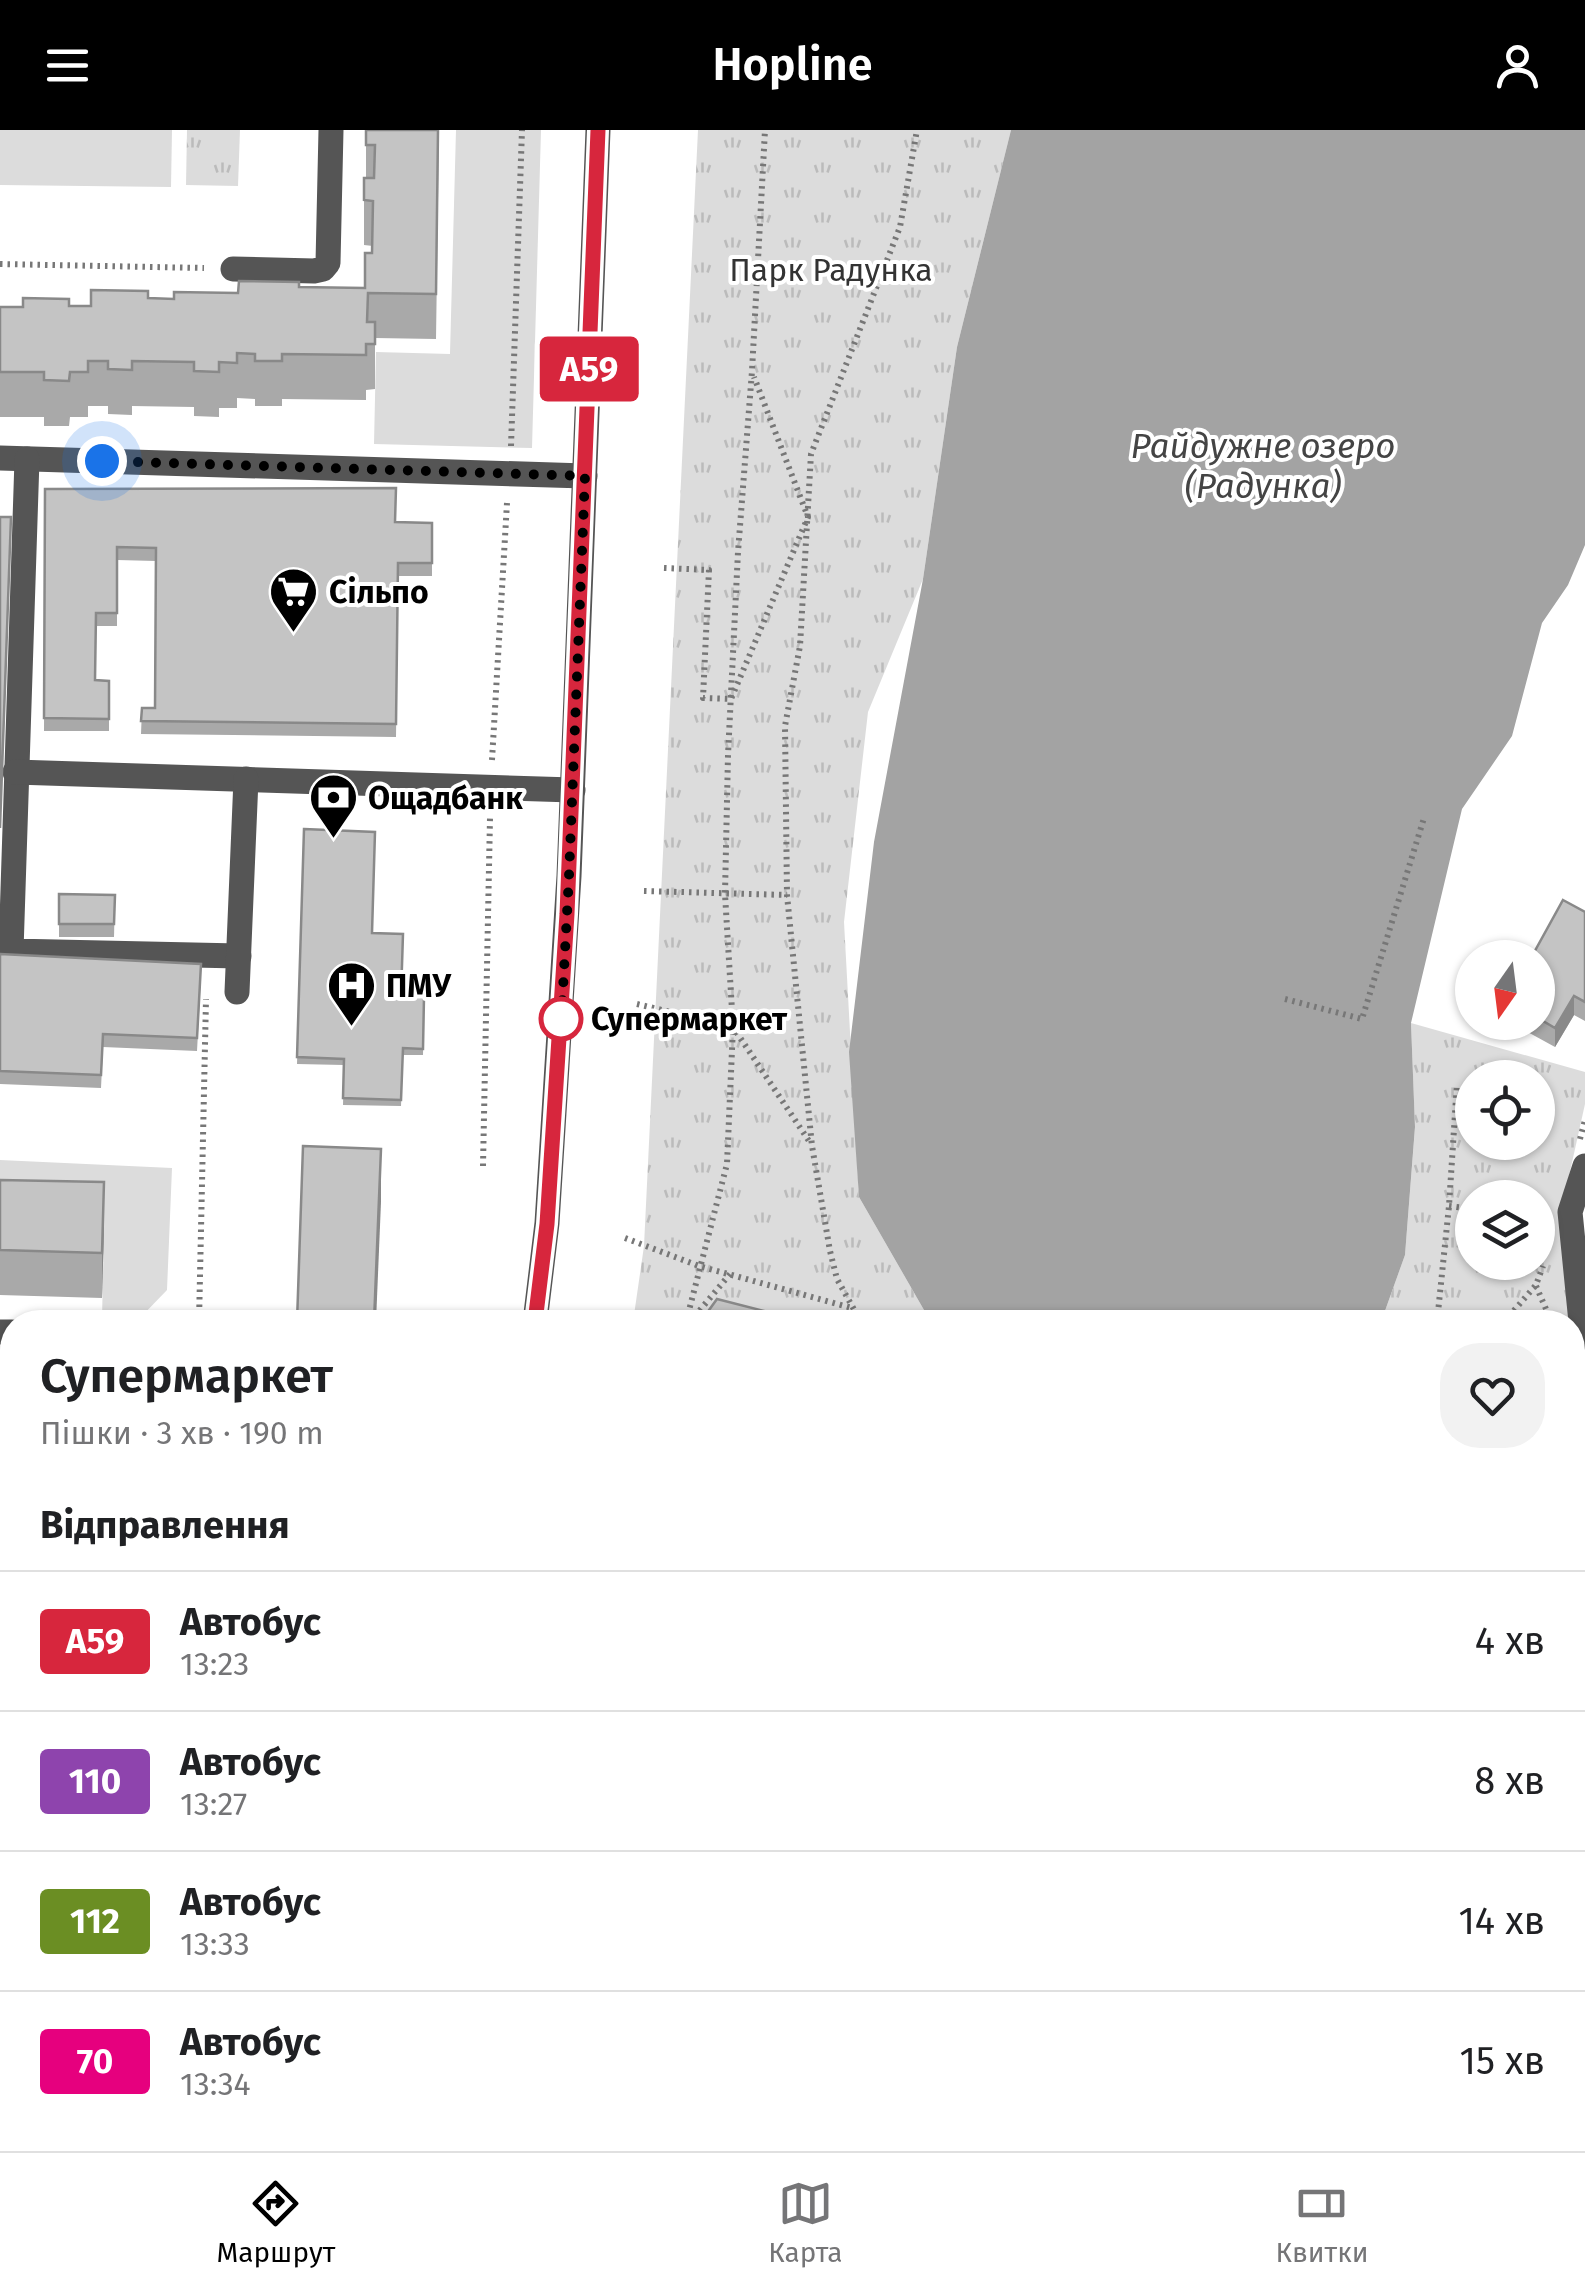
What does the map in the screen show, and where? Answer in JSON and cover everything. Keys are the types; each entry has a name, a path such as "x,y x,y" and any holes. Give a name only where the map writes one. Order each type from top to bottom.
{"street":[{"path":"233,269 314,270 328,264 331,130"},
{"path":"536,1310 547,1224 563,989 598,130"},
{"path":"0,458 585,476"},
{"path":"27,458 12,951 238,956"},
{"path":"16,772 573,790"},
{"path":"237,992 246,780"},
{"path":"1580,1310 1570,1212 1585,1166"}],"path":[{"path":"482,1166 490,787 509,473 522,130"},
{"path":"691,1310 727,1164 733,1028 725,894 731,700 765,130"},
{"path":"852,1308 837,1279 830,1251 812,1146 787,895 785,726 800,646 811,454 900,227 918,130"},
{"path":"0,264 233,269"},
{"path":"731,700 808,517 752,371"},
{"path":"664,568 709,570 703,698 731,700"},
{"path":"1285,999 1362,1019 1424,818"},
{"path":"644,892 787,895"},
{"path":"199,1310 206,991 237,992"},
{"path":"638,1004 733,1028 812,1146"},
{"path":"1438,1310 1455,1124"},
{"path":"1449,1206 1455,1207"},
{"path":"626,1238 700,1266 852,1308"},
{"path":"698,1310 730,1274"},
{"path":"1536,1285 1546,1310"}],"green space":[{"path":"0,130 172,130 171,187 0,185"},
{"path":"187,130 240,130 238,186 186,185"},
{"path":"456,130 541,130 532,448 374,444 376,352 450,354"},
{"name":"Парк Радунка","path":"698,130 1011,130 957,347 923,579 868,712 844,922 859,1197 924,1310 635,1310 644,1246"},
{"path":"1411,1023 1455,1035 1455,1040 1471,1040 1542,1060 1455,1060 1455,1160 1555,1160 1555,1064 1585,1072 1585,1104 1559,1221 1569,1310 1385,1310 1405,1255 1415,1128"},
{"path":"0,1160 172,1168 167,1290 148,1310 102,1310 104,1228 0,1225"}],"water":[{"name":"Райдужне озеро (Радунка)","path":"1011,130 1585,130 1585,545 1568,585 1542,623 1512,736 1462,809 1411,1023 1415,1127 1405,1255 1385,1310 924,1310 859,1197 849,1052 874,842 923,579 957,347"}],"building":[{"path":"366,130 438,130 436,294 368,293 367,322 375,322 375,344 366,344 366,355 282,354 282,361 255,361 255,354 237,353 237,363 219,362 219,372 194,371 194,362 132,361 132,370 108,369 108,361 88,361 88,372 70,372 69,381 44,380 44,372 0,372 0,307 23,307 23,298 69,299 69,306 91,306 91,290 148,291 148,298 174,299 174,292 238,293 239,281 365,288 365,253 372,253 373,201 364,200 364,178 374,178 375,145 366,145"},
{"path":"396,488 395,522 432,523 432,563 398,563 396,724 141,721 142,708 155,708 156,548 117,547 117,613 96,613 95,680 109,681 109,719 44,718 45,489"},
{"path":"0,517 11,517 0,828"},
{"path":"304,829 375,832 372,933 403,934 401,997 424,997 423,1049 403,1048 401,1100 343,1098 344,1059 297,1057"},
{"path":"59,894 115,895 114,924 59,924"},
{"path":"1563,900 1585,912 1585,1002 1574,996 1555,1028 1555,940 1541,940"},
{"path":"0,954 201,964 197,1038 103,1034 101,1075 0,1071"},
{"path":"303,1146 381,1149 374,1310 297,1310"},
{"path":"0,1180 104,1182 102,1253 0,1250"},
{"path":"717,1299 760,1310 709,1310"}],"bus line":[{"name":"А59","path":"536,1310 547,1224 567,914 598,130"}],"place":[{"name":"Сільпо","path":"294,634"},
{"name":"Ощадбанк","path":"333,840"},
{"name":"Супермаркет","path":"561,1019"},
{"name":"ПМУ","path":"351,1028"}],"route":[{"path":"102,461 585,476 561,1027 561,1019"}]}
